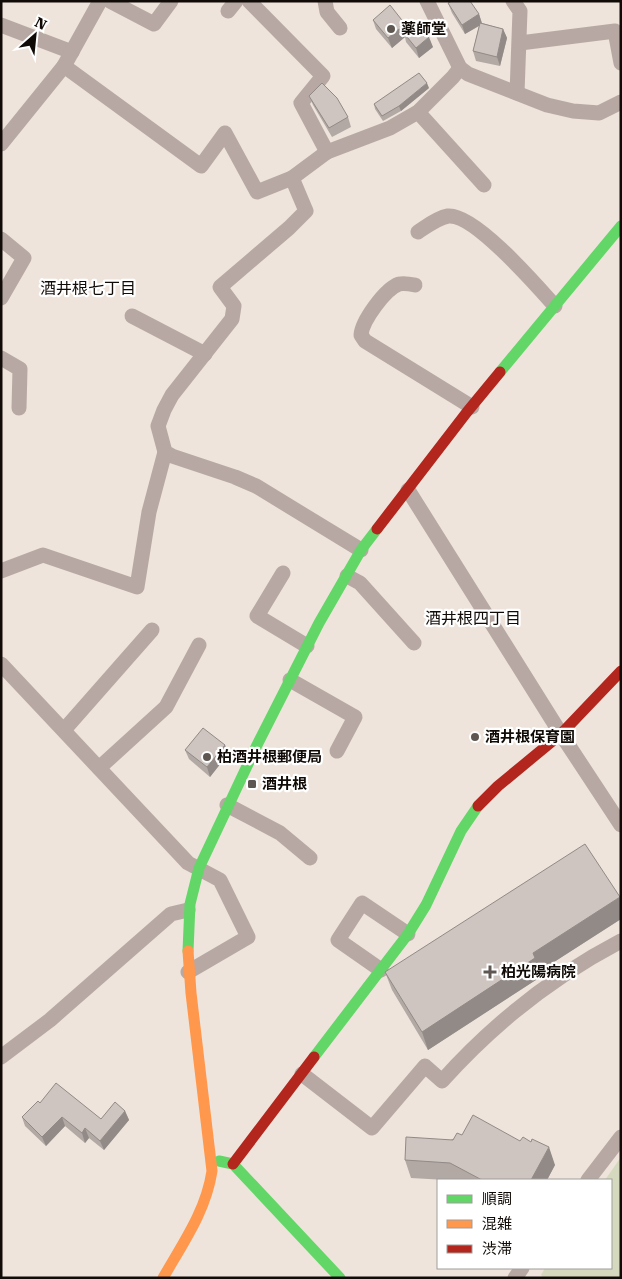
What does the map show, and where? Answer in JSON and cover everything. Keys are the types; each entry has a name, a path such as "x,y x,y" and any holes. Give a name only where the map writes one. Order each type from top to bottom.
{"street":[{"path":"1,144 64,66 100,1"},
{"path":"110,1 154,24 171,1"},
{"path":"249,1 323,76 301,103 327,152"},
{"path":"325,1 326,12 340,28"},
{"path":"428,1 460,68 468,74 547,105 574,111 599,113 621,102"},
{"path":"513,1 520,11 517,94"},
{"path":"1,25 72,52"},
{"path":"520,44 615,31 621,63"},
{"path":"64,66 201,166 225,133 257,192 292,178 327,152 390,128 418,112 460,68"},
{"path":"418,112 484,185"},
{"path":"1,571 43,555 137,587 149,512 165,452 158,426 164,410 172,395 232,320 234,306 220,287 306,211 292,178"},
{"path":"418,232 439,219 450,216 462,219 495,242 555,306"},
{"path":"163,1278 192,1227 209,1192 212,1177 212,1160 188,972 188,910 199,868 227,806 307,646 361,550 472,407 555,306 616,243 621,226"},
{"path":"1,239 24,258 1,298"},
{"path":"415,285 402,283 387,292 364,322 361,335 365,341 472,407"},
{"path":"132,316 205,354"},
{"path":"1,358 20,370 19,408"},
{"path":"165,452 256,486 361,550"},
{"path":"408,490 561,734 621,825"},
{"path":"283,573 258,616 307,646"},
{"path":"346,576 360,583 414,644"},
{"path":"64,730 152,630"},
{"path":"99,768 166,707 199,645"},
{"path":"1,664 188,863 220,880 248,937 188,972"},
{"path":"234,1164 408,934 426,905 462,830 476,808 498,786 561,734 621,671"},
{"path":"290,680 356,717 336,751"},
{"path":"227,806 280,833 310,858"},
{"path":"381,970 338,940 362,903 408,934"},
{"path":"1,1057 50,1020 172,914 188,910"},
{"path":"302,1074 372,1128 424,1066 442,1081 494,1027 545,986 621,941"},
{"path":"589,1179 621,1137"},
{"path":"212,1160 234,1164 340,1278"}],"green space":[{"path":"621,1157 621,1278 544,1278 541,1275 544,1269 612,1269 612,1179 606,1179"}],"building":[{"path":"452,1 470,1 479,14 462,25 448,3"},
{"path":"390,5 405,24 388,38 373,20"},
{"path":"417,22 429,37 416,48 403,32"},
{"path":"480,23 503,29 497,57 473,51"},
{"path":"419,73 427,83 399,106 382,116 374,104"},
{"path":"322,83 337,98 348,117 329,128 309,96"},
{"path":"203,728 225,745 207,767 185,750"},
{"path":"585,844 620,897 533,953 535,958 422,1032 385,972"},
{"path":"56,1083 101,1119 115,1102 125,1111 100,1141 85,1128 82,1133 62,1117 42,1137 22,1117 38,1101 40,1103"},
{"path":"473,1115 520,1141 523,1137 531,1142 532,1139 549,1147 532,1179 480,1179 450,1163 405,1160 406,1137 453,1140 457,1133 462,1135"}],"traffic: fast":[{"path":"500,372 621,226"},
{"path":"188,951 190,904 199,868 256,747 319,623 361,550 377,529"},
{"path":"314,1057 408,934 426,905 461,831 478,806"},
{"path":"219,1161 233,1164 340,1278"}],"traffic: slow":[{"path":"163,1278 186,1239 205,1200 212,1171 191,993 188,951"}],"traffic: jam":[{"path":"377,529 500,372"},
{"path":"478,806 498,786 561,734 621,671"},
{"path":"233,1164 314,1057"}],"place":[{"name":"薬師堂","path":"391,29"},
{"name":"酒井根保育園","path":"475,737"},
{"name":"柏酒井根郵便局","path":"207,757"},
{"name":"酒井根","path":"252,784"},
{"name":"柏光陽病院","path":"490,972"}],"district":[{"name":"酒井根七丁目","path":"88,288"},
{"name":"酒井根四丁目","path":"473,618"}]}
